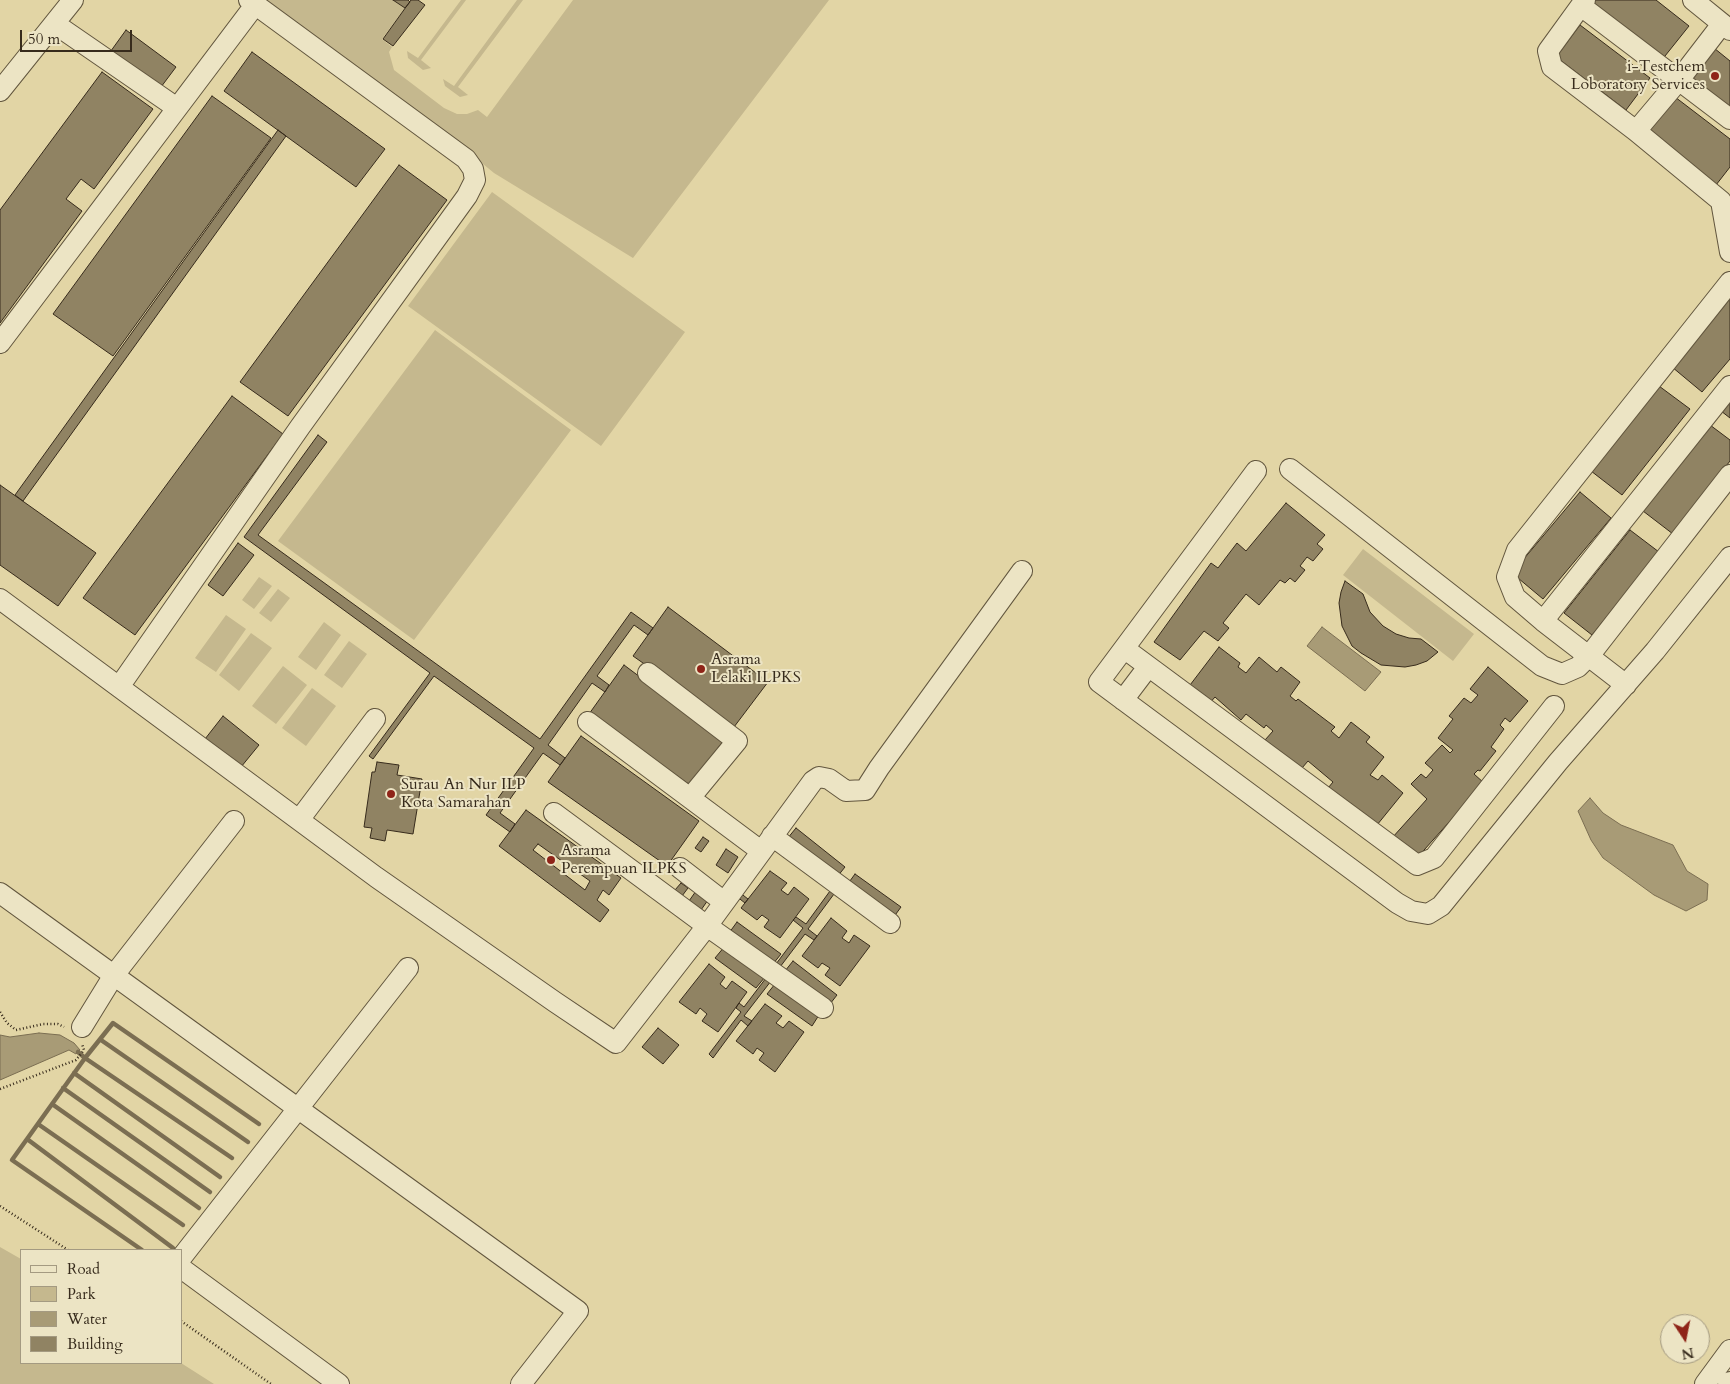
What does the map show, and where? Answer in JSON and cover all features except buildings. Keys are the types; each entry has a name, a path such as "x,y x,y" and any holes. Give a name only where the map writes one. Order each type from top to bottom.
{"street":[{"path":"0,90 74,0"},
{"path":"1636,131 1726,27 1693,0"},
{"path":"0,343 176,108 252,2 466,159 474,169 475,180 467,196 300,428 119,687"},
{"path":"1730,119 1583,3 1548,51 1552,68 1636,131 1721,201 1730,252"},
{"path":"55,24 176,108"},
{"path":"1626,685 1515,597 1507,577 1517,550 1730,282"},
{"path":"1543,621 1730,386"},
{"path":"1290,469 1542,666 1562,674 1578,667 1589,656 1730,475"},
{"path":"1256,471 1099,682 1396,903 1411,911 1428,914 1440,906 1453,892 1558,762 1655,652 1730,558"},
{"path":"0,599 376,877 616,1043 707,926 812,781 819,777 829,779 846,791 865,790 884,760 1022,571"},
{"path":"1125,649 1417,865 1434,858 1554,706"},
{"path":"1122,700 1148,667"},
{"path":"648,673 737,741 690,798"},
{"path":"299,820 375,719"},
{"path":"588,722 690,798 767,844 890,923"},
{"path":"554,813 707,926 823,1008"},
{"path":"77,1029 114,975 234,821"},
{"path":"680,868 724,902"},
{"path":"0,893 578,1311 521,1384"},
{"path":"182,1257 408,968"},
{"path":"182,1269 339,1384"},
{"path":"1705,1384 1730,1350"}],"path":[{"path":"0,1012 7,1023 16,1030 43,1024 58,1024 77,1029 84,1050 76,1060 0,1089"},
{"path":"0,1206 66,1249"},
{"path":"182,1323 271,1384"}],"green space":[{"path":"262,0 393,0 405,8 382,39 392,47 389,52 394,70 444,108 457,114 467,114 478,110 487,117 573,0 829,0 633,258 494,173 465,149"},
{"path":"461,0 466,0 421,60 431,68 423,70 408,58 407,51 418,58"},
{"path":"517,0 523,0 458,87 468,95 460,97 445,86 443,79 454,86"},
{"path":"492,192 685,332 601,446 408,306"},
{"path":"435,330 571,430 414,640 278,541"},
{"path":"1363,549 1474,634 1453,661 1343,575"},
{"path":"259,577 272,586 254,609 242,600"},
{"path":"278,589 290,598 271,622 259,613"},
{"path":"226,615 246,629 216,672 195,658"},
{"path":"324,622 341,635 316,670 298,657"},
{"path":"251,633 272,648 239,691 219,675"},
{"path":"349,641 367,654 342,688 324,675"},
{"path":"283,666 307,685 276,724 252,706"},
{"path":"312,688 336,706 306,746 282,728"},
{"path":"0,1247 20,1258 20,1364 182,1364 214,1384 0,1384"}],"water":[{"path":"1322,627 1381,672 1365,691 1307,646"},
{"path":"1590,798 1603,813 1621,825 1673,845 1687,871 1708,884 1707,900 1686,911 1654,895 1603,858 1591,840 1578,811"},
{"path":"39,1033 60,1035 74,1043 80,1050 76,1054 69,1050 0,1080 0,1035 10,1037"}],"waterway":[{"path":"232,1158 85,1058 113,1023 259,1124"},
{"path":"101,1040 248,1142"},
{"path":"78,1052 85,1058 12,1160 141,1249"},
{"path":"74,1073 220,1177"},
{"path":"63,1088 210,1192"},
{"path":"52,1104 199,1208"},
{"path":"38,1124 183,1225"},
{"path":"27,1139 173,1248"}],"place":[{"name":"i-Testchem Loboratory Services","path":"1715,76"},
{"name":"Asrama Lelaki ILPKS","path":"701,669"},
{"name":"Surau An Nur ILP Kota Samarahan","path":"391,794"},
{"name":"Asrama Perempuan ILPKS","path":"551,860"}]}
